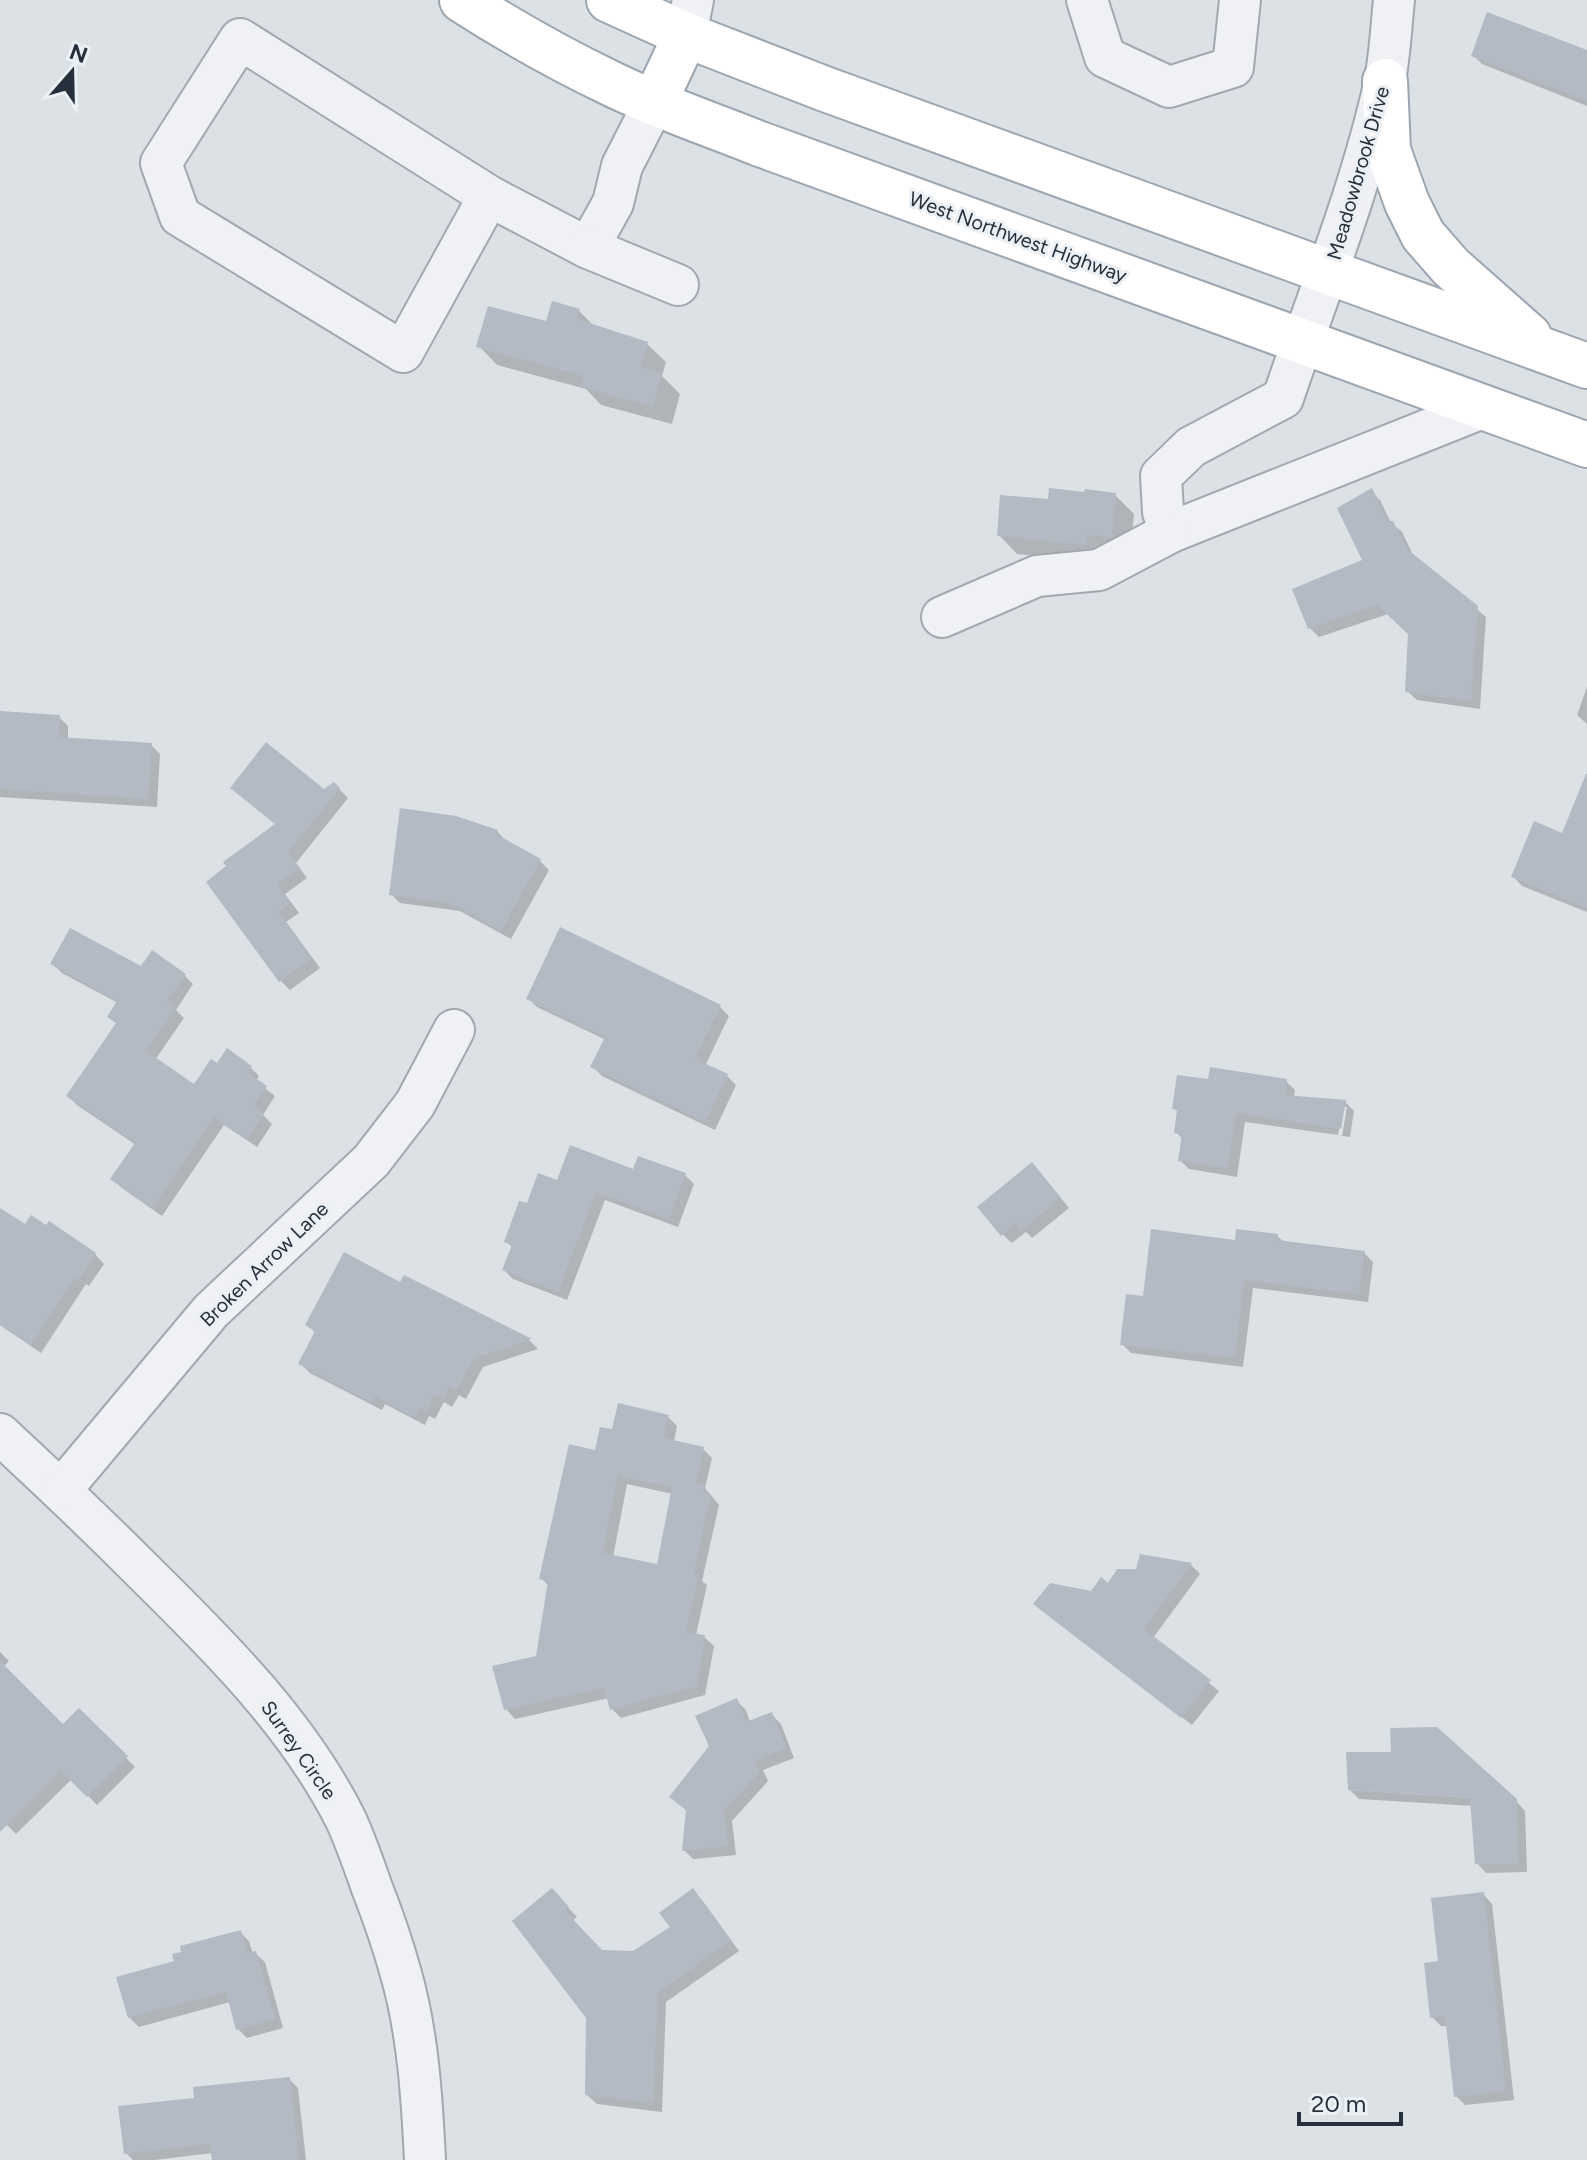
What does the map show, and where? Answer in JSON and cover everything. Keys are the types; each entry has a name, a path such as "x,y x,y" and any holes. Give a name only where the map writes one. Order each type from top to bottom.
{"main road":[{"name":"West Northwest Highway","path":"462,0 556,56 654,103 1587,445"},
{"path":"609,0 689,18 825,89 1587,366"},
{"path":"654,103 689,18"},
{"path":"1385,81 1388,150 1407,203 1423,235 1451,267 1546,351"}],"street":[{"path":"1087,0 1105,57 1169,87 1233,67 1240,0"},
{"name":"Meadowbrook Drive","path":"1171,532 1163,512 1161,476 1191,447 1283,398 1364,165 1385,81 1394,0"},
{"path":"489,196 403,352 180,216 161,163 240,39 489,196 588,248 678,285"},
{"path":"588,248 613,203 622,166 654,103"},
{"path":"942,617 1037,576 1099,570 1171,532 1485,407"},
{"name":"Broken Arrow Lane","path":"61,1490 211,1311 371,1161 415,1104 454,1030"},
{"name":"Surrey Circle","path":"0,1434 192,1619 255,1687 305,1752 346,1821 402,1975 420,2082 425,2160"}],"building":[{"path":"1487,12 1587,50 1587,101 1471,56"},
{"path":"552,301 580,309 577,319 648,342 641,367 662,373 653,407 580,386 583,376 476,347 488,306 546,321"},
{"path":"1049,488 1116,493 1112,537 1087,535 1086,545 997,536 1000,495 1048,499"},
{"path":"1372,488 1388,521 1393,521 1407,549 1478,606 1471,701 1405,692 1408,634 1377,605 1308,629 1292,589 1362,560 1337,508"},
{"path":"0,711 60,715 59,737 152,743 148,799 0,789"},
{"path":"266,742 324,789 334,782 340,788 288,852 299,868 277,884 291,903 279,912 312,958 279,982 206,882 226,866 223,862 275,824 230,788"},
{"path":"1586,774 1587,908 1511,877 1534,821 1562,833"},
{"path":"400,808 456,816 498,830 496,834 541,859 501,931 449,903 389,895"},
{"path":"560,927 721,1005 695,1059 728,1074 705,1122 590,1067 605,1037 526,999"},
{"path":"70,928 141,966 152,950 186,974 167,1001 176,1008 146,1051 194,1084 211,1059 217,1063 227,1048 252,1066 247,1072 267,1086 254,1106 264,1113 247,1140 214,1117 152,1208 110,1179 135,1143 66,1096 116,1023 107,1017 117,1001 50,964"},
{"path":"1210,1067 1287,1079 1285,1095 1346,1100 1341,1129 1236,1113 1228,1168 1178,1161 1182,1134 1174,1133 1177,1110 1172,1109 1177,1075 1208,1079"},
{"path":"570,1145 633,1169 638,1156 686,1173 669,1219 596,1192 558,1292 502,1270 512,1245 504,1242 519,1201 527,1203 538,1173 557,1180"},
{"path":"1032,1162 1061,1198 1021,1230 1016,1223 1001,1236 977,1207"},
{"path":"0,1208 25,1224 31,1215 46,1225 49,1221 96,1253 79,1279 76,1277 31,1345 0,1325"},
{"path":"1151,1229 1235,1240 1236,1229 1278,1234 1277,1240 1365,1251 1359,1294 1244,1280 1235,1358 1120,1345 1126,1294 1143,1296"},
{"path":"344,1252 400,1282 404,1275 532,1339 474,1358 456,1391 449,1387 443,1399 434,1395 426,1411 420,1408 415,1418 375,1396 372,1403 298,1364 315,1331 305,1325"},
{"path":"618,1403 669,1415 664,1438 704,1447 696,1483 705,1485 703,1492 711,1494 694,1573 699,1574 686,1632 705,1635 697,1686 610,1710 604,1688 504,1710 492,1666 536,1656 548,1581 539,1579 569,1444 595,1450 600,1427 612,1429","holes":["618,1476 672,1487 657,1564 603,1553"]},
{"path":"1140,1554 1192,1563 1144,1629 1211,1680 1181,1718 1033,1604 1050,1583 1091,1591 1101,1577 1108,1583 1117,1569 1136,1569"},
{"path":"0,1661 63,1724 79,1708 128,1756 87,1797 61,1771 0,1832"},
{"path":"737,1698 746,1722 772,1712 786,1748 755,1761 760,1771 724,1811 728,1846 682,1851 686,1810 669,1797 709,1746 695,1716"},
{"path":"1437,1727 1517,1799 1518,1864 1475,1864 1470,1798 1348,1790 1346,1752 1391,1752 1390,1728"},
{"path":"552,1888 569,1907 565,1911 602,1950 633,1951 670,1927 659,1913 693,1888 731,1941 658,1992 653,2103 585,2095 586,2018 512,1921"},
{"path":"1484,1892 1506,2091 1454,2097 1445,2016 1430,2018 1424,1963 1438,1961 1431,1898"},
{"path":"241,1930 247,1953 256,1951 275,2019 236,2030 226,1992 128,2018 116,1977 174,1961 172,1954 181,1952 180,1946"},
{"path":"290,2077 299,2160 212,2160 210,2144 124,2154 118,2106 194,2098 193,2087"}]}
